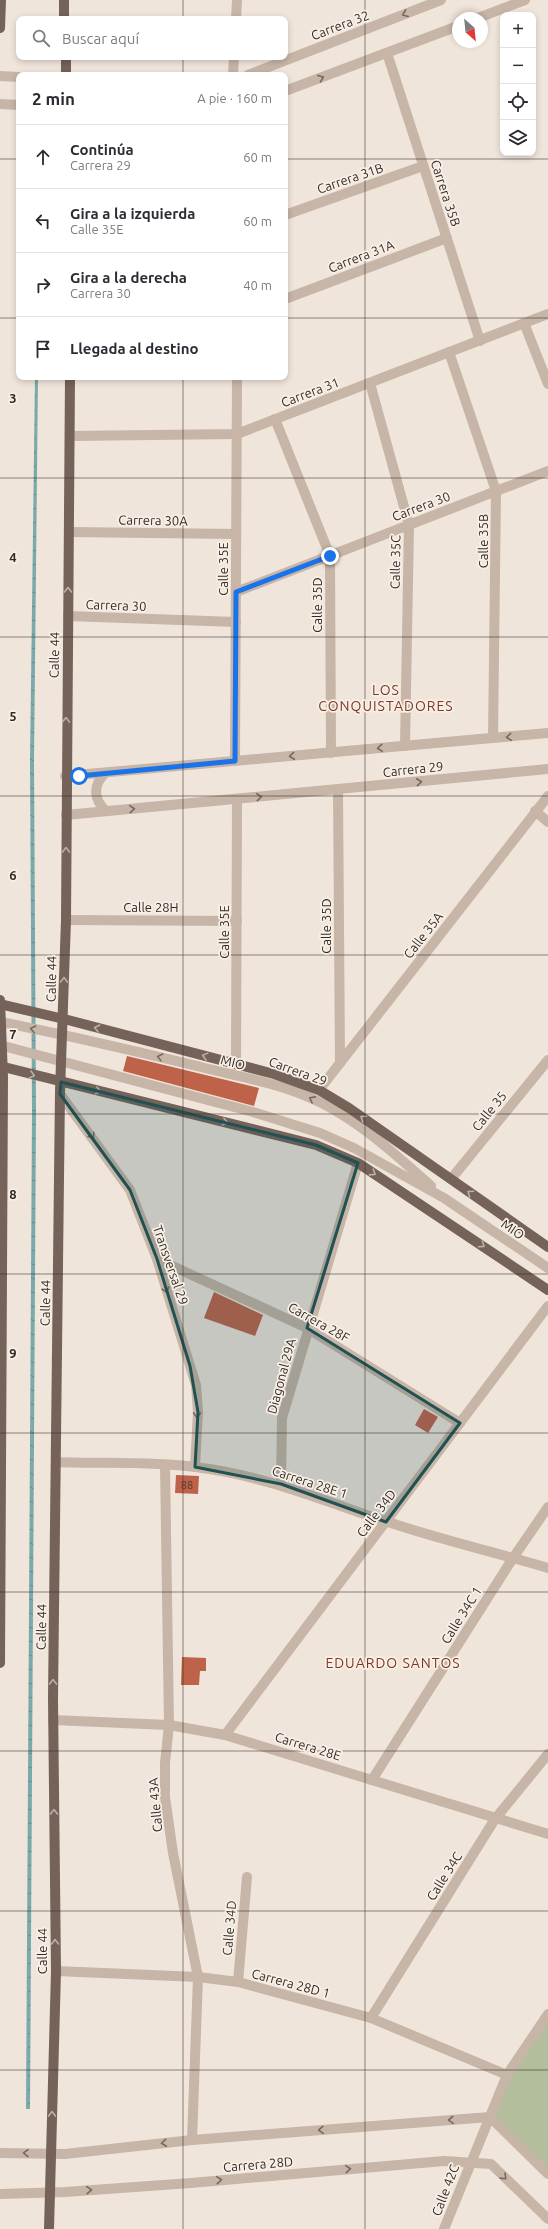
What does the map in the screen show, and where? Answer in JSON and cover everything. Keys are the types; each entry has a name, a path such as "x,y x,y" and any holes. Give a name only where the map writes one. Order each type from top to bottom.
{"main road":[{"path":"0,28 1,0"},
{"path":"64,0 64,16"},
{"path":"66,60 66,72"},
{"name":"Calle 44","path":"49,2229 56,1971 53,1720 60,1094 58,1081 58,1060 66,920 70,380"},
{"path":"0,1000 3,1005 4,1067 0,1663"},
{"name":"Carrera 29","path":"3,1005 61,1018 274,1074 319,1090 451,1179 548,1247"},
{"path":"4,1067 316,1145 358,1163 548,1290"}],"street":[{"path":"236,16 237,0"},
{"name":"Carrera 32","path":"288,59 441,0"},
{"path":"488,14 525,0"},
{"path":"288,91 452,28"},
{"name":"Carrera 35B","path":"387,53 480,341"},
{"path":"233,72 234,60"},
{"name":"Carrera 32","path":"256,72 287,60"},
{"path":"0,76 16,77"},
{"path":"0,104 16,105"},
{"name":"Carrera 31B","path":"288,214 424,166"},
{"name":"Carrera 31A","path":"288,298 447,238"},
{"name":"Carrera 31","path":"70,436 237,434 548,314"},
{"path":"524,324 548,384"},
{"name":"Calle 35B","path":"450,352 496,491 493,738"},
{"name":"Calle 35E","path":"235,761 237,380"},
{"name":"Calle 35C","path":"370,383 409,525 405,746"},
{"name":"Calle 35D","path":"275,419 330,556 331,753"},
{"name":"Carrera 30","path":"236,592 548,471"},
{"name":"Carrera 30A","path":"69,532 236,534"},
{"name":"Carrera 30","path":"68,616 236,622"},
{"name":"Carrera 29","path":"66,776 548,733"},
{"name":"Carrera 29","path":"66,815 548,768"},
{"path":"105,773 99,778 95,792 96,800 106,811"},
{"name":"Calle 35D","path":"338,789 340,1063"},
{"name":"Calle 35A","path":"319,1090 548,796"},
{"name":"Calle 35E","path":"236,1065 237,799"},
{"path":"535,811 548,822"},
{"name":"Calle 28H","path":"66,920 237,921"},
{"name":"MIO","path":"3,1023 128,1049 262,1082 307,1096 357,1125 388,1147 444,1198"},
{"name":"MIO","path":"3,1046 253,1112 320,1133 354,1148 444,1198 548,1268"},
{"name":"Calle 35","path":"451,1179 548,1060"},
{"name":"Transversal 29","path":"60,1094 130,1190 156,1259 196,1385 198,1412 195,1467"},
{"name":"Diagonal 29A","path":"281,1484 282,1418 307,1328 358,1163"},
{"name":"Carrera 28F","path":"156,1259 307,1328 460,1422"},
{"name":"Calle 34D","path":"225,1735 548,1306"},
{"name":"Carrera 28E 1","path":"56,1462 195,1467 281,1484 386,1522 548,1568"},
{"name":"Calle 43A","path":"165,1465 169,1725 165,1762 165,1797 173,1853 198,1977 192,2140"},
{"name":"Calle 34C 1","path":"372,1780 513,1558 548,1507"},
{"name":"Carrera 28E","path":"53,1720 169,1725 225,1735 548,1834"},
{"name":"Calle 34C","path":"371,2018 495,1819 548,1754"},
{"name":"Calle 34D","path":"238,1982 247,1876"},
{"name":"Carrera 28D 1","path":"56,1971 198,1977 238,1982 371,2018 507,2076"},
{"path":"471,2161 507,2076 548,2014"},
{"path":"0,2153 51,2153 192,2140 490,2117 548,2174"},
{"name":"Carrera 28D","path":"0,2194 50,2192 444,2161 471,2161 491,2164 548,2220"},
{"name":"Calle 42C","path":"444,2229 471,2161"}],"highlighted area":[{"path":"61,1082 316,1145 358,1163 307,1328 460,1423 386,1522 281,1484 195,1467 198,1412 190,1366 157,1259 130,1190 60,1094"}],"green space":[{"path":"548,2014 548,2174 490,2117 507,2075"}],"water":[{"path":"35,380 38,380 34,761 36,1111 30,2109 26,2109 32,1111 30,761"}],"building":[{"path":"127,1056 259,1088 254,1106 123,1071"},
{"path":"214,1292 263,1315 255,1336 204,1318"},
{"path":"424,1409 438,1417 428,1433 415,1425"},
{"path":"176,1475 199,1476 198,1494 175,1493"},
{"path":"182,1657 206,1658 206,1671 200,1671 199,1685 181,1685"}],"district":[{"name":"LOS CONQUISTADORES","path":"386,698"},
{"name":"EDUARDO SANTOS","path":"393,1663"}],"route":[{"path":"79,776 235,761 236,592 330,556"}]}
